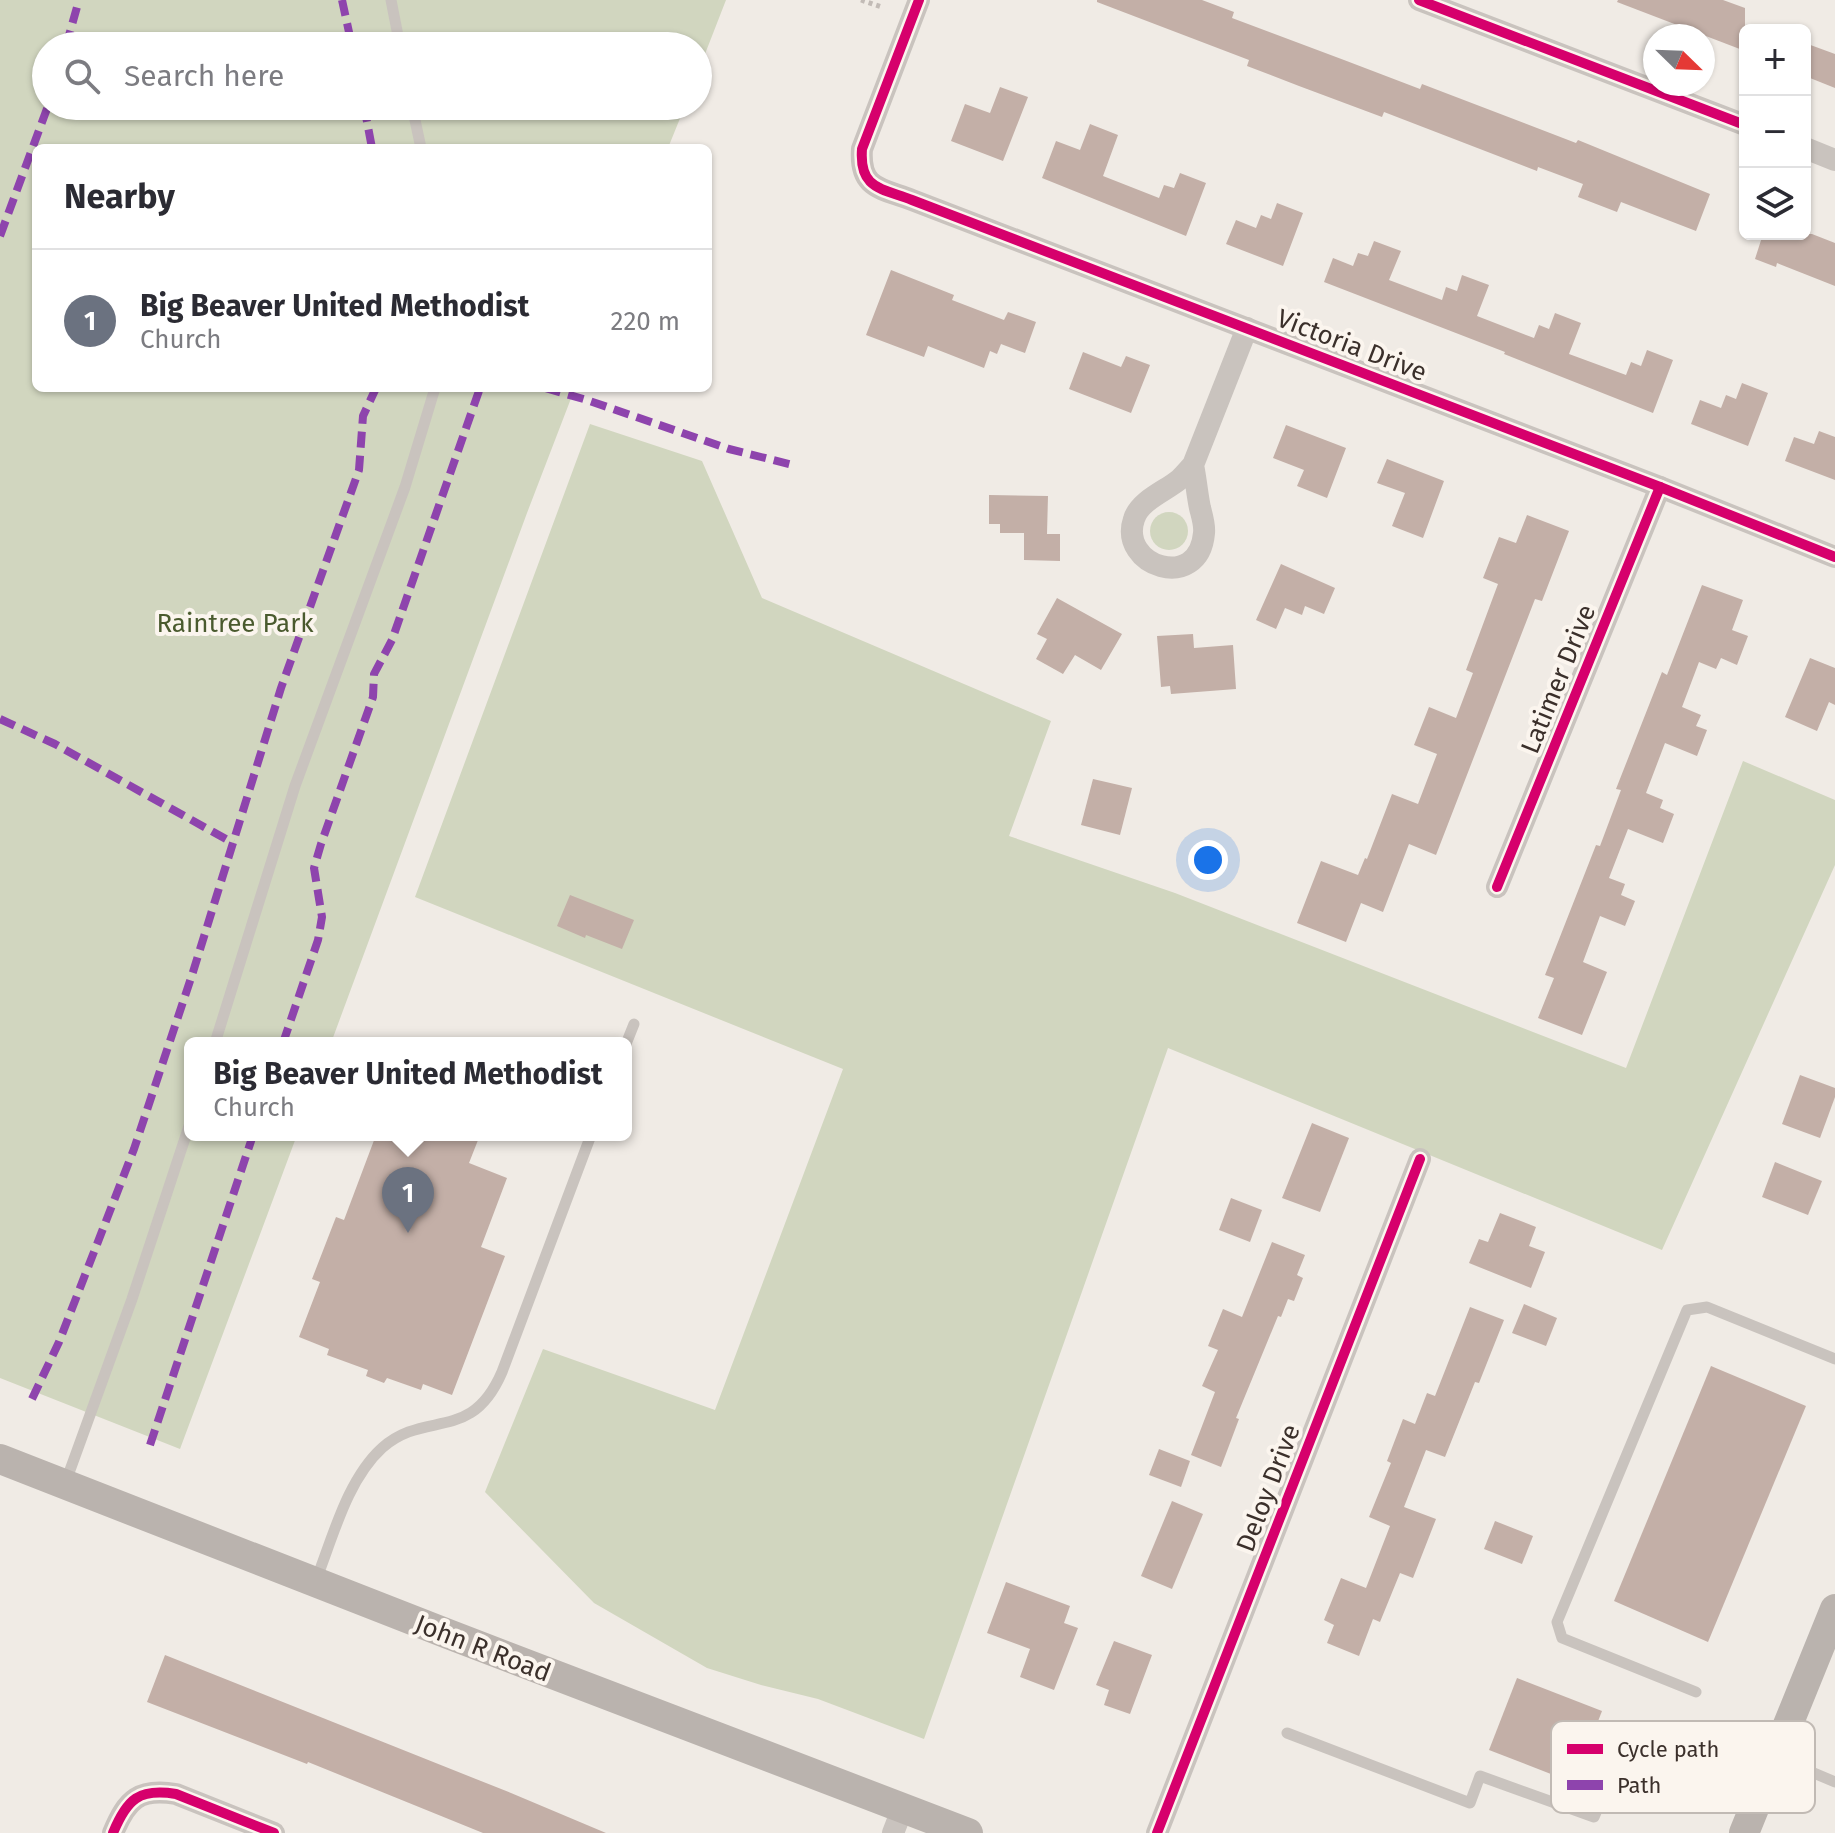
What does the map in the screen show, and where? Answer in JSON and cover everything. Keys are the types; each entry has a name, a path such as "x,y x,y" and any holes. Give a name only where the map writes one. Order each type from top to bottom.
{"main road":[{"name":"John R Road","path":"0,1459 315,1583 898,1820 968,1833"},
{"path":"1790,1721 1835,1609"}],"street":[{"name":"Victoria Drive","path":"919,0 862,149 861,166 870,182 1835,557"},
{"path":"1419,0 1739,123"},
{"path":"1811,150 1835,160"},
{"path":"1193,465 1247,328"},
{"name":"Latimer Drive","path":"1497,887 1660,487"},
{"name":"Deloy Drive","path":"1157,1833 1420,1159"},
{"path":"113,1833 127,1805 142,1794 160,1791 176,1794 274,1833"}],"lane":[{"path":"391,0 397,32"},
{"path":"415,120 420,144"},
{"path":"217,1037 295,786 405,487 434,392"},
{"path":"629,1037 634,1024"},
{"path":"65,1484 132,1299 184,1141"},
{"path":"315,1583 352,1489 365,1466 390,1442 408,1433 466,1416 491,1394 589,1141"},
{"path":"1696,1692 1562,1638 1557,1622 1687,1310 1707,1307 1835,1359"},
{"path":"1287,1733 1470,1803 1480,1776 1551,1802"},
{"path":"1815,1774 1835,1782"},
{"path":"1729,1813 1749,1823"}],"path":[{"path":"861,0 882,7"}],"green space":[{"name":"Raintree Park","path":"0,0 726,0 712,36 712,32 32,32 32,120 679,120 670,144 32,144 32,392 573,392 333,1037 184,1037 184,1141 295,1141 180,1449 0,1378"},
{"path":"590,424 702,461 762,598 1051,721 1009,836 1175,893 1626,1068 1743,761 1835,800 1835,865 1662,1250 1168,1048 924,1739 818,1699 707,1668 594,1603 485,1492 543,1349 715,1410 843,1069 415,897"},
{"path":"1169,512 1183,517 1188,531 1183,545 1169,550 1155,545 1150,531 1155,517"}],"building":[{"path":"1097,0 1202,0 1234,12 1232,18 1420,89 1422,84 1576,143 1578,140 1710,194 1696,231 1621,202 1617,212 1578,197 1583,184 1538,167 1537,171 1384,112 1382,117 1299,86 1247,66 1249,60"},
{"path":"1723,0 1745,8 1745,24 1739,24 1739,49 1715,40 1715,24 1674,24 1617,2"},
{"path":"1811,45 1835,54 1835,88 1811,78"},
{"path":"1000,87 1028,97 1003,161 951,141 965,104 990,113"},
{"path":"1090,124 1118,135 1103,176 1159,198 1164,185 1174,188 1180,173 1206,183 1186,236 1042,178 1056,141 1080,150"},
{"path":"1277,203 1303,213 1283,266 1226,244 1236,220 1256,228 1261,215 1271,219"},
{"path":"1812,234 1835,243 1835,286 1777,263 1776,267 1755,259 1761,240 1811,240"},
{"path":"1374,241 1401,251 1389,280 1442,300 1446,287 1457,291 1462,275 1489,285 1477,316 1534,338 1539,325 1549,329 1555,313 1581,323 1569,354 1626,375 1631,362 1641,366 1647,350 1673,360 1653,413 1324,282 1333,258 1353,266 1358,253 1368,256"},
{"path":"891,270 954,295 952,300 1004,320 1008,312 1036,322 1025,353 1001,344 997,354 990,351 984,368 928,346 924,357 866,335"},
{"path":"1083,352 1121,367 1126,356 1150,365 1131,413 1069,389"},
{"path":"1742,383 1768,393 1748,446 1691,424 1700,400 1721,408 1726,395 1736,399"},
{"path":"1286,425 1346,448 1327,498 1297,486 1304,470 1273,458"},
{"path":"1819,431 1835,437 1835,480 1785,461 1794,437 1814,444"},
{"path":"1387,459 1444,481 1423,538 1392,526 1405,493 1377,483"},
{"path":"989,495 1048,496 1047,534 1060,534 1060,561 1024,560 1024,533 1000,533 1000,524 989,524"},
{"path":"1527,515 1569,531 1542,601 1535,599 1436,855 1409,844 1383,912 1361,903 1346,942 1297,923 1321,861 1358,875 1392,794 1418,804 1437,754 1414,745 1429,707 1456,718 1473,673 1466,670 1498,584 1483,578 1499,537 1516,543"},
{"path":"1281,564 1335,588 1324,614 1305,606 1302,615 1285,608 1276,629 1256,620"},
{"path":"1702,585 1743,600 1732,630 1748,636 1737,665 1721,658 1716,669 1699,662 1682,707 1701,715 1696,726 1707,730 1697,756 1665,743 1646,793 1663,800 1660,808 1674,814 1663,843 1628,829 1609,878 1625,884 1621,895 1635,901 1625,926 1600,916 1583,962 1607,972 1582,1035 1538,1018 1554,978 1545,975 1596,845 1600,846 1621,790 1616,789 1662,672 1667,675"},
{"path":"1057,598 1122,634 1101,670 1075,655 1063,674 1036,659 1047,639 1037,634"},
{"path":"1193,634 1194,648 1233,645 1236,689 1171,694 1170,686 1161,687 1157,636"},
{"path":"1810,658 1835,668 1835,705 1829,702 1817,731 1785,717"},
{"path":"1093,779 1132,788 1120,835 1081,825"},
{"path":"570,895 634,920 622,949 557,926"},
{"path":"1800,1075 1835,1088 1835,1097 1820,1138 1782,1124"},
{"path":"1312,1123 1349,1138 1320,1212 1282,1198"},
{"path":"374,1141 478,1141 469,1163 507,1178 481,1247 505,1256 452,1395 423,1384 421,1390 387,1378 384,1383 366,1376 368,1370 327,1355 329,1349 299,1337 320,1282 312,1279 336,1217 344,1220"},
{"path":"1775,1162 1822,1181 1808,1215 1762,1197"},
{"path":"1231,1198 1262,1210 1250,1242 1219,1230"},
{"path":"1500,1213 1536,1227 1529,1246 1545,1252 1531,1288 1469,1263 1479,1239 1488,1242"},
{"path":"1272,1242 1305,1255 1297,1275 1303,1278 1294,1301 1288,1299 1281,1317 1278,1316 1236,1418 1239,1419 1221,1467 1191,1455 1215,1392 1202,1386 1218,1350 1208,1346 1223,1309 1242,1317"},
{"path":"1524,1304 1557,1318 1546,1346 1512,1333"},
{"path":"1470,1307 1504,1320 1445,1457 1426,1450 1404,1507 1436,1519 1413,1578 1400,1573 1380,1622 1373,1619 1359,1656 1327,1643 1334,1625 1324,1620 1341,1578 1366,1588 1390,1526 1369,1517 1391,1463 1387,1461 1403,1419 1415,1424 1427,1393 1435,1396"},
{"path":"1711,1366 1806,1406 1708,1642 1614,1601"},
{"path":"1159,1449 1190,1461 1181,1487 1149,1475"},
{"path":"1172,1501 1203,1514 1172,1589 1141,1576"},
{"path":"1495,1521 1533,1536 1522,1564 1484,1549"},
{"path":"1006,1582 1070,1606 1064,1623 1078,1628 1054,1690 1020,1677 1030,1649 987,1633"},
{"path":"1114,1641 1152,1655 1130,1714 1104,1705 1109,1690 1096,1685"},
{"path":"165,1655 606,1833 483,1833 308,1762 147,1702"},
{"path":"1517,1678 1602,1711 1598,1721 1551,1721 1551,1774 1489,1750"}],"marked path":[{"path":"70,32 79,0"},
{"path":"342,0 349,32"},
{"path":"34,144 43,120"},
{"path":"367,120 371,144"},
{"path":"0,236 32,149"},
{"path":"32,1399 59,1342 134,1149 193,972 281,688 359,470 363,416 374,392"},
{"path":"285,1037 318,940 322,917 314,868 321,844 373,697 374,674 392,640 479,392"},
{"path":"559,392 729,449 793,465"},
{"path":"0,719 55,744 233,843"},
{"path":"150,1445 251,1141"}],"cycle path":[{"path":"919,0 862,149 864,172 874,185 1835,557"},
{"path":"1419,0 1739,123"},
{"path":"1497,887 1660,487"},
{"path":"1157,1833 1420,1159"},
{"path":"113,1833 129,1804 136,1798 153,1793 176,1794 274,1833"}],"place":[{"name":"Big Beaver United Methodist","path":"408,1233"}]}
